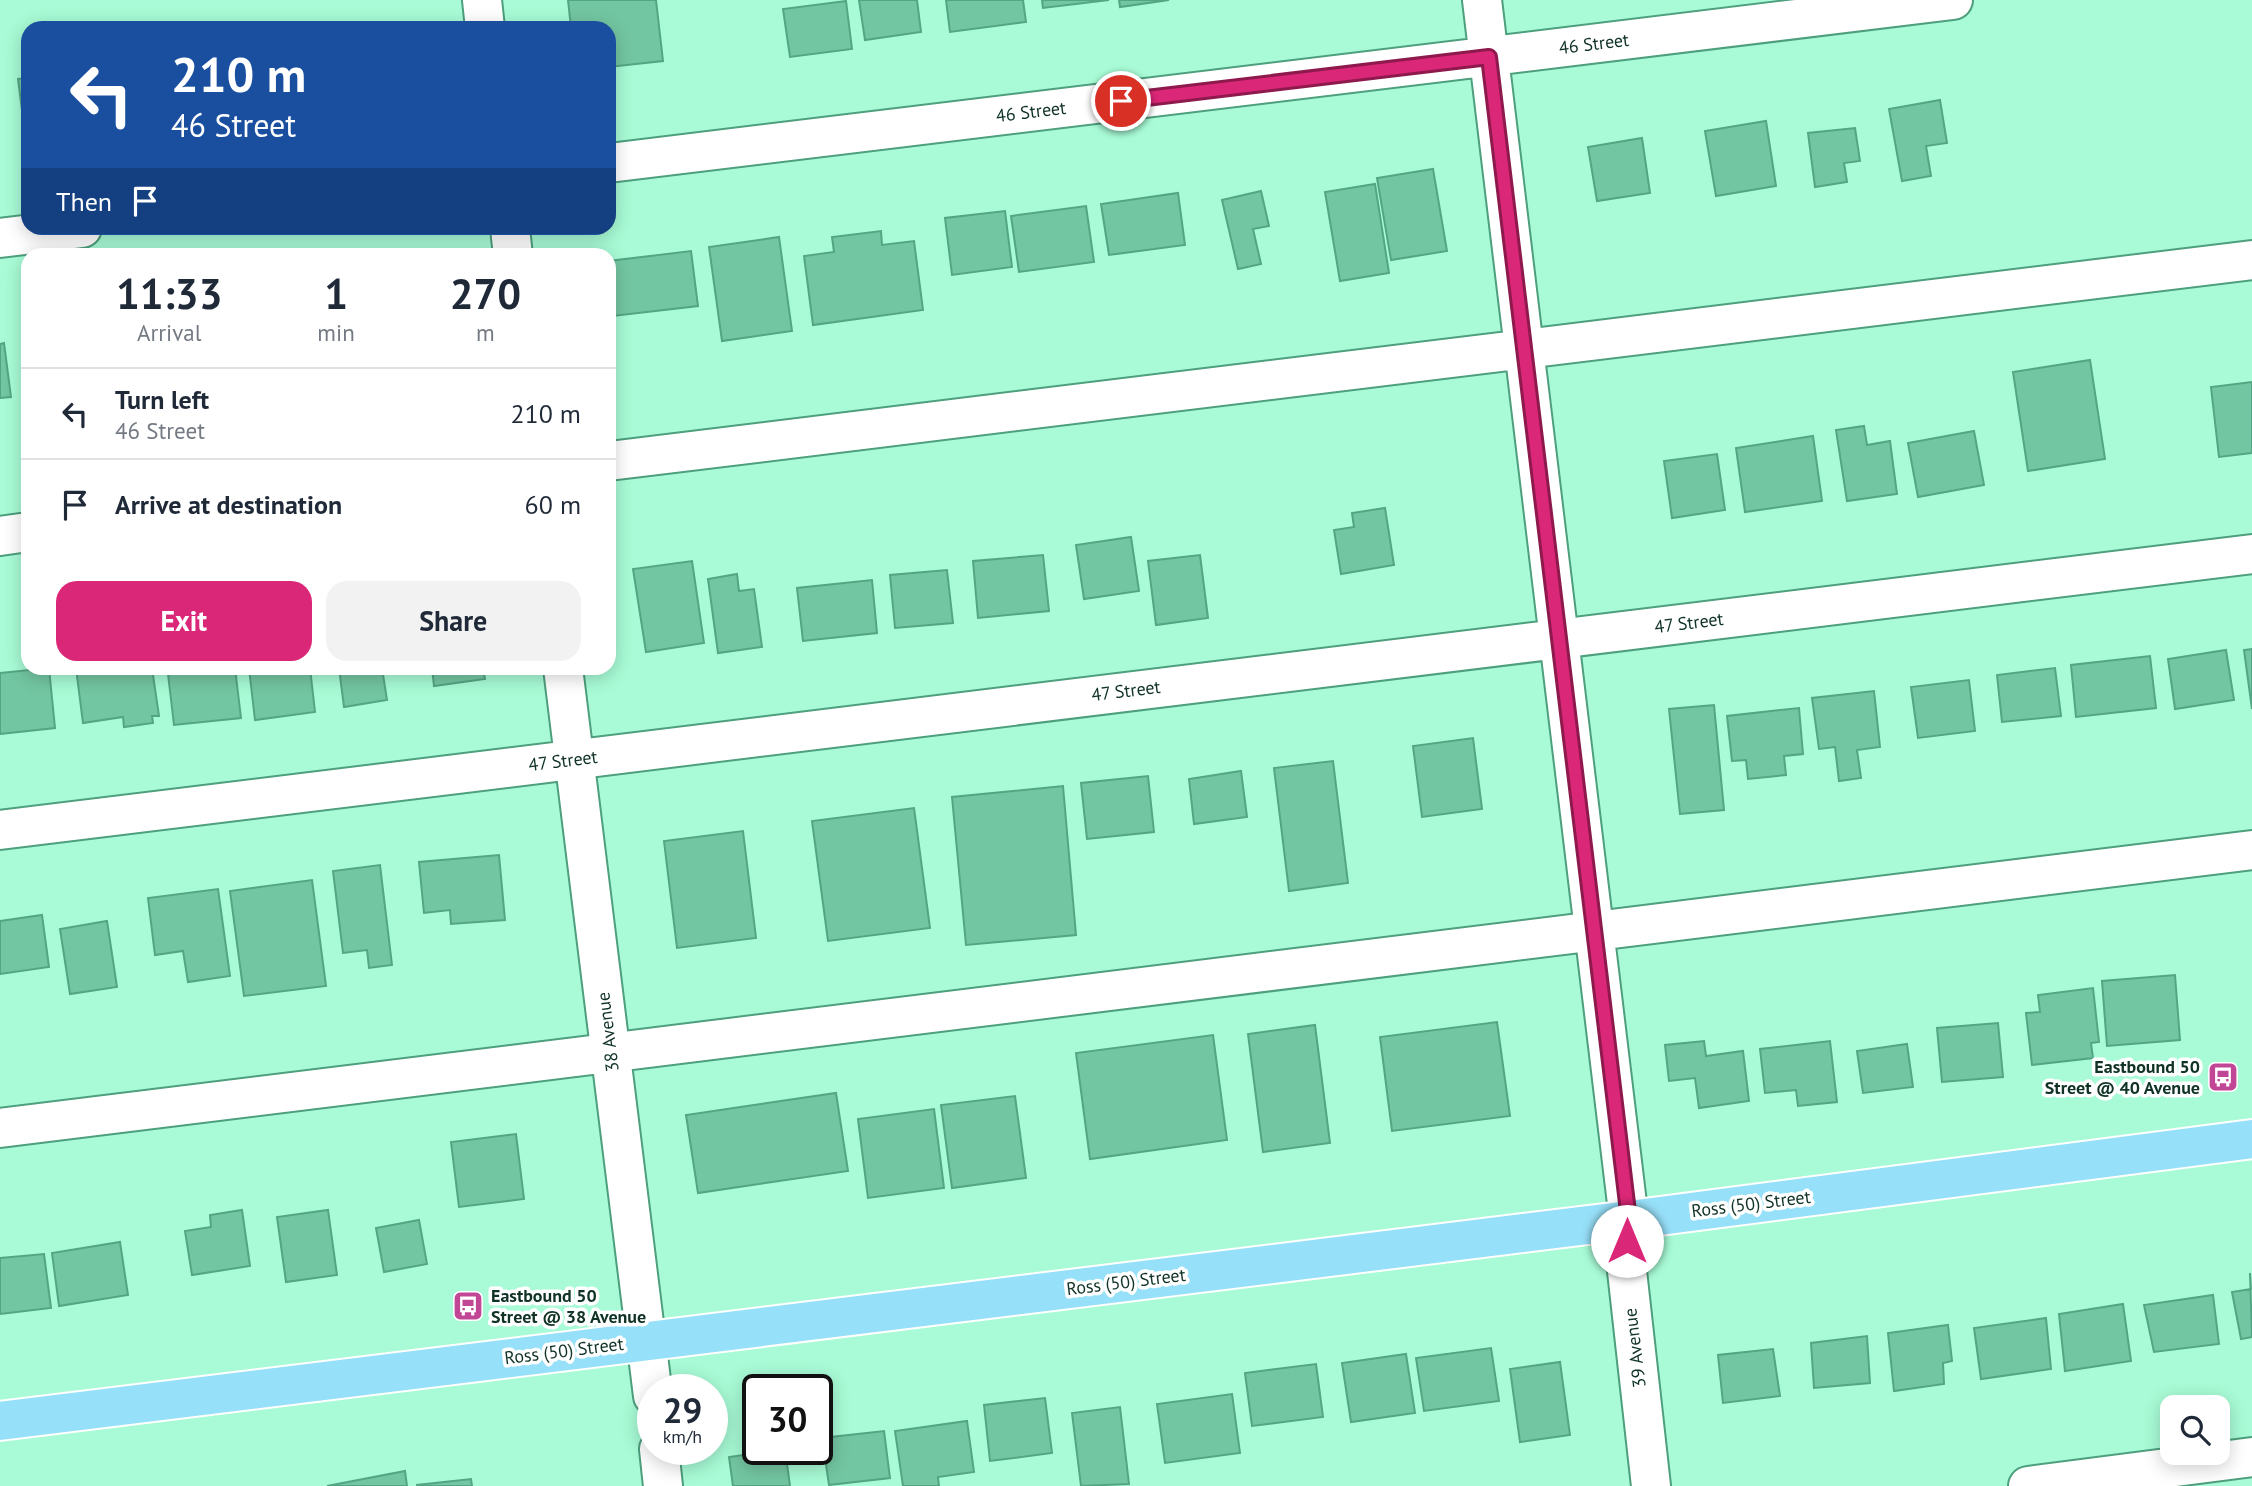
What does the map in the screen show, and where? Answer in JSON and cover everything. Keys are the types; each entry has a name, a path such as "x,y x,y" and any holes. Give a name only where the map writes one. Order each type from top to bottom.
{"main road":[{"name":"Ross (50) Street","path":"0,1421 1629,1220 2252,1139"}],"street":[{"path":"482,0 484,21"},
{"name":"39 Avenue","path":"1482,0 1629,1220 1626,1262 1651,1486"},
{"name":"46 Street","path":"616,162 1953,0"},
{"path":"0,238 25,235"},
{"path":"616,460 2252,260"},
{"path":"0,536 21,534"},
{"name":"47 Street","path":"0,831 2252,554"},
{"name":"38 Avenue","path":"565,675 650,1374"},
{"path":"0,1128 2252,850"},
{"path":"2028,1486 2252,1457"},
{"path":"661,1465 663,1486"}],"building":[{"path":"568,0 656,0 663,61 616,66 616,21 570,21"},
{"path":"859,0 917,0 921,32 865,40"},
{"path":"946,0 1023,0 1026,22 950,32"},
{"path":"1042,0 1109,0 1043,8"},
{"path":"1119,0 1169,0 1120,7"},
{"path":"846,1 852,49 790,57 783,9"},
{"path":"18,79 21,79 21,103"},
{"path":"1940,100 1947,143 1926,146 1931,176 1902,181 1889,109"},
{"path":"1766,121 1776,186 1716,196 1705,131"},
{"path":"1855,128 1860,161 1844,163 1847,182 1815,187 1808,133"},
{"path":"1642,138 1650,193 1597,201 1588,147"},
{"path":"1433,169 1447,251 1391,260 1377,178"},
{"path":"1375,184 1389,273 1340,281 1325,192"},
{"path":"1261,191 1269,226 1253,229 1261,264 1238,269 1222,200"},
{"path":"1178,193 1185,245 1109,255 1101,204"},
{"path":"1086,206 1094,262 1019,272 1011,216"},
{"path":"1005,211 1012,267 952,275 945,218"},
{"path":"881,231 882,245 914,241 923,310 813,325 804,256 834,252 832,237"},
{"path":"779,237 792,331 722,341 709,247"},
{"path":"691,251 698,306 616,316 616,260"},
{"path":"4,343 11,397 0,398 0,344"},
{"path":"2090,360 2105,459 2028,471 2013,372"},
{"path":"2252,382 2252,453 2219,457 2211,387"},
{"path":"1864,426 1867,445 1890,441 1897,494 1847,501 1836,430"},
{"path":"1974,431 1984,485 1918,497 1908,443"},
{"path":"1813,436 1822,501 1745,512 1736,448"},
{"path":"1717,454 1725,510 1672,518 1664,461"},
{"path":"1385,508 1394,565 1341,574 1334,530 1354,527 1352,513"},
{"path":"1131,537 1139,591 1084,599 1076,545"},
{"path":"1043,555 1049,611 978,618 973,561"},
{"path":"1200,555 1208,618 1156,625 1148,561"},
{"path":"692,561 704,643 646,652 633,569"},
{"path":"947,570 953,623 895,628 890,575"},
{"path":"737,574 739,591 754,589 762,647 718,653 708,579"},
{"path":"872,580 877,633 803,641 797,588"},
{"path":"2252,649 2252,709 2244,650"},
{"path":"2226,650 2234,700 2175,709 2168,659"},
{"path":"2150,656 2156,708 2076,717 2071,665"},
{"path":"2055,668 2061,716 2002,722 1997,675"},
{"path":"21,671 21,675 50,675 55,728 0,734 0,673"},
{"path":"77,675 153,675 159,716 152,716 153,723 124,727 123,717 83,723"},
{"path":"168,675 236,675 241,718 174,725"},
{"path":"250,675 311,675 315,712 255,720"},
{"path":"340,675 383,675 387,700 344,707"},
{"path":"433,675 484,675 485,679 434,686"},
{"path":"1969,680 1975,731 1918,738 1911,687"},
{"path":"1874,691 1880,747 1857,750 1861,778 1839,781 1835,747 1819,749 1812,698"},
{"path":"1714,705 1724,810 1680,814 1669,709"},
{"path":"1799,708 1803,754 1784,756 1786,775 1748,779 1746,760 1732,761 1727,716"},
{"path":"1473,738 1482,809 1422,817 1413,746"},
{"path":"1333,761 1348,883 1289,891 1274,768"},
{"path":"1241,771 1247,817 1194,824 1189,779"},
{"path":"1148,776 1154,832 1087,839 1081,783"},
{"path":"1063,786 1076,935 966,945 952,797"},
{"path":"914,808 930,928 828,941 812,821"},
{"path":"743,831 756,938 677,948 664,841"},
{"path":"499,855 505,920 451,924 450,910 424,913 419,862"},
{"path":"380,865 392,965 369,968 367,950 343,953 333,871"},
{"path":"312,880 326,986 244,996 230,891"},
{"path":"218,889 230,976 188,982 183,951 155,955 148,898"},
{"path":"42,915 49,967 0,974 0,921"},
{"path":"107,921 117,987 70,994 60,929"},
{"path":"2175,975 2180,1040 2107,1046 2102,981"},
{"path":"2093,988 2099,1042 2091,1043 2093,1058 2032,1065 2026,1013 2040,1012 2038,995"},
{"path":"1497,1022 1510,1116 1392,1131 1380,1037"},
{"path":"1998,1023 2003,1077 1942,1082 1937,1028"},
{"path":"1315,1025 1330,1143 1263,1152 1248,1034"},
{"path":"1213,1035 1227,1140 1090,1159 1076,1053"},
{"path":"1704,1041 1706,1056 1743,1051 1749,1101 1699,1108 1695,1078 1669,1081 1665,1045"},
{"path":"1830,1041 1837,1102 1798,1106 1796,1090 1765,1093 1760,1049"},
{"path":"1907,1044 1913,1087 1863,1093 1857,1051"},
{"path":"836,1093 848,1171 698,1193 686,1115"},
{"path":"1015,1096 1026,1178 952,1188 941,1105"},
{"path":"934,1109 944,1188 868,1198 858,1119"},
{"path":"516,1134 524,1199 459,1207 451,1142"},
{"path":"242,1210 250,1266 192,1275 185,1231 211,1227 210,1215"},
{"path":"328,1210 337,1275 286,1282 277,1217"},
{"path":"419,1220 427,1264 384,1272 376,1228"},
{"path":"120,1242 128,1295 59,1306 52,1253"},
{"path":"44,1254 51,1308 0,1314 0,1258"},
{"path":"2251,1289 2252,1337 2241,1339 2232,1292"},
{"path":"2213,1295 2219,1344 2154,1352 2144,1305"},
{"path":"2123,1304 2131,1361 2065,1371 2059,1314"},
{"path":"2046,1318 2051,1369 1981,1379 1974,1328"},
{"path":"1948,1325 1952,1361 1943,1363 1944,1384 1894,1391 1888,1333"},
{"path":"1867,1336 1870,1383 1814,1388 1811,1343"},
{"path":"1491,1348 1499,1401 1424,1411 1416,1358"},
{"path":"1773,1349 1780,1396 1723,1403 1718,1355"},
{"path":"1406,1354 1415,1413 1351,1422 1342,1363"},
{"path":"1560,1362 1570,1435 1520,1442 1510,1369"},
{"path":"1316,1364 1323,1417 1252,1426 1245,1373"},
{"path":"1232,1394 1240,1453 1165,1463 1157,1404"},
{"path":"1045,1398 1052,1453 990,1461 984,1405"},
{"path":"1120,1407 1129,1484 1081,1486 1072,1413"},
{"path":"967,1421 974,1472 938,1477 939,1486 903,1486 895,1431"},
{"path":"884,1431 890,1478 829,1485 826,1465 833,1465 833,1437"},
{"path":"742,1455 742,1465 787,1465 790,1486 733,1486 729,1457"},
{"path":"405,1471 407,1486 327,1486"},
{"path":"471,1479 472,1486 417,1486 417,1485"}],"place":[{"name":"Eastbound 50 Street @ 40 Avenue","path":"2223,1077"},
{"name":"Eastbound 50 Street @ 38 Avenue","path":"468,1306"}],"route":[{"path":"1121,101 1489,57 1629,1220 1627,1241"}]}
